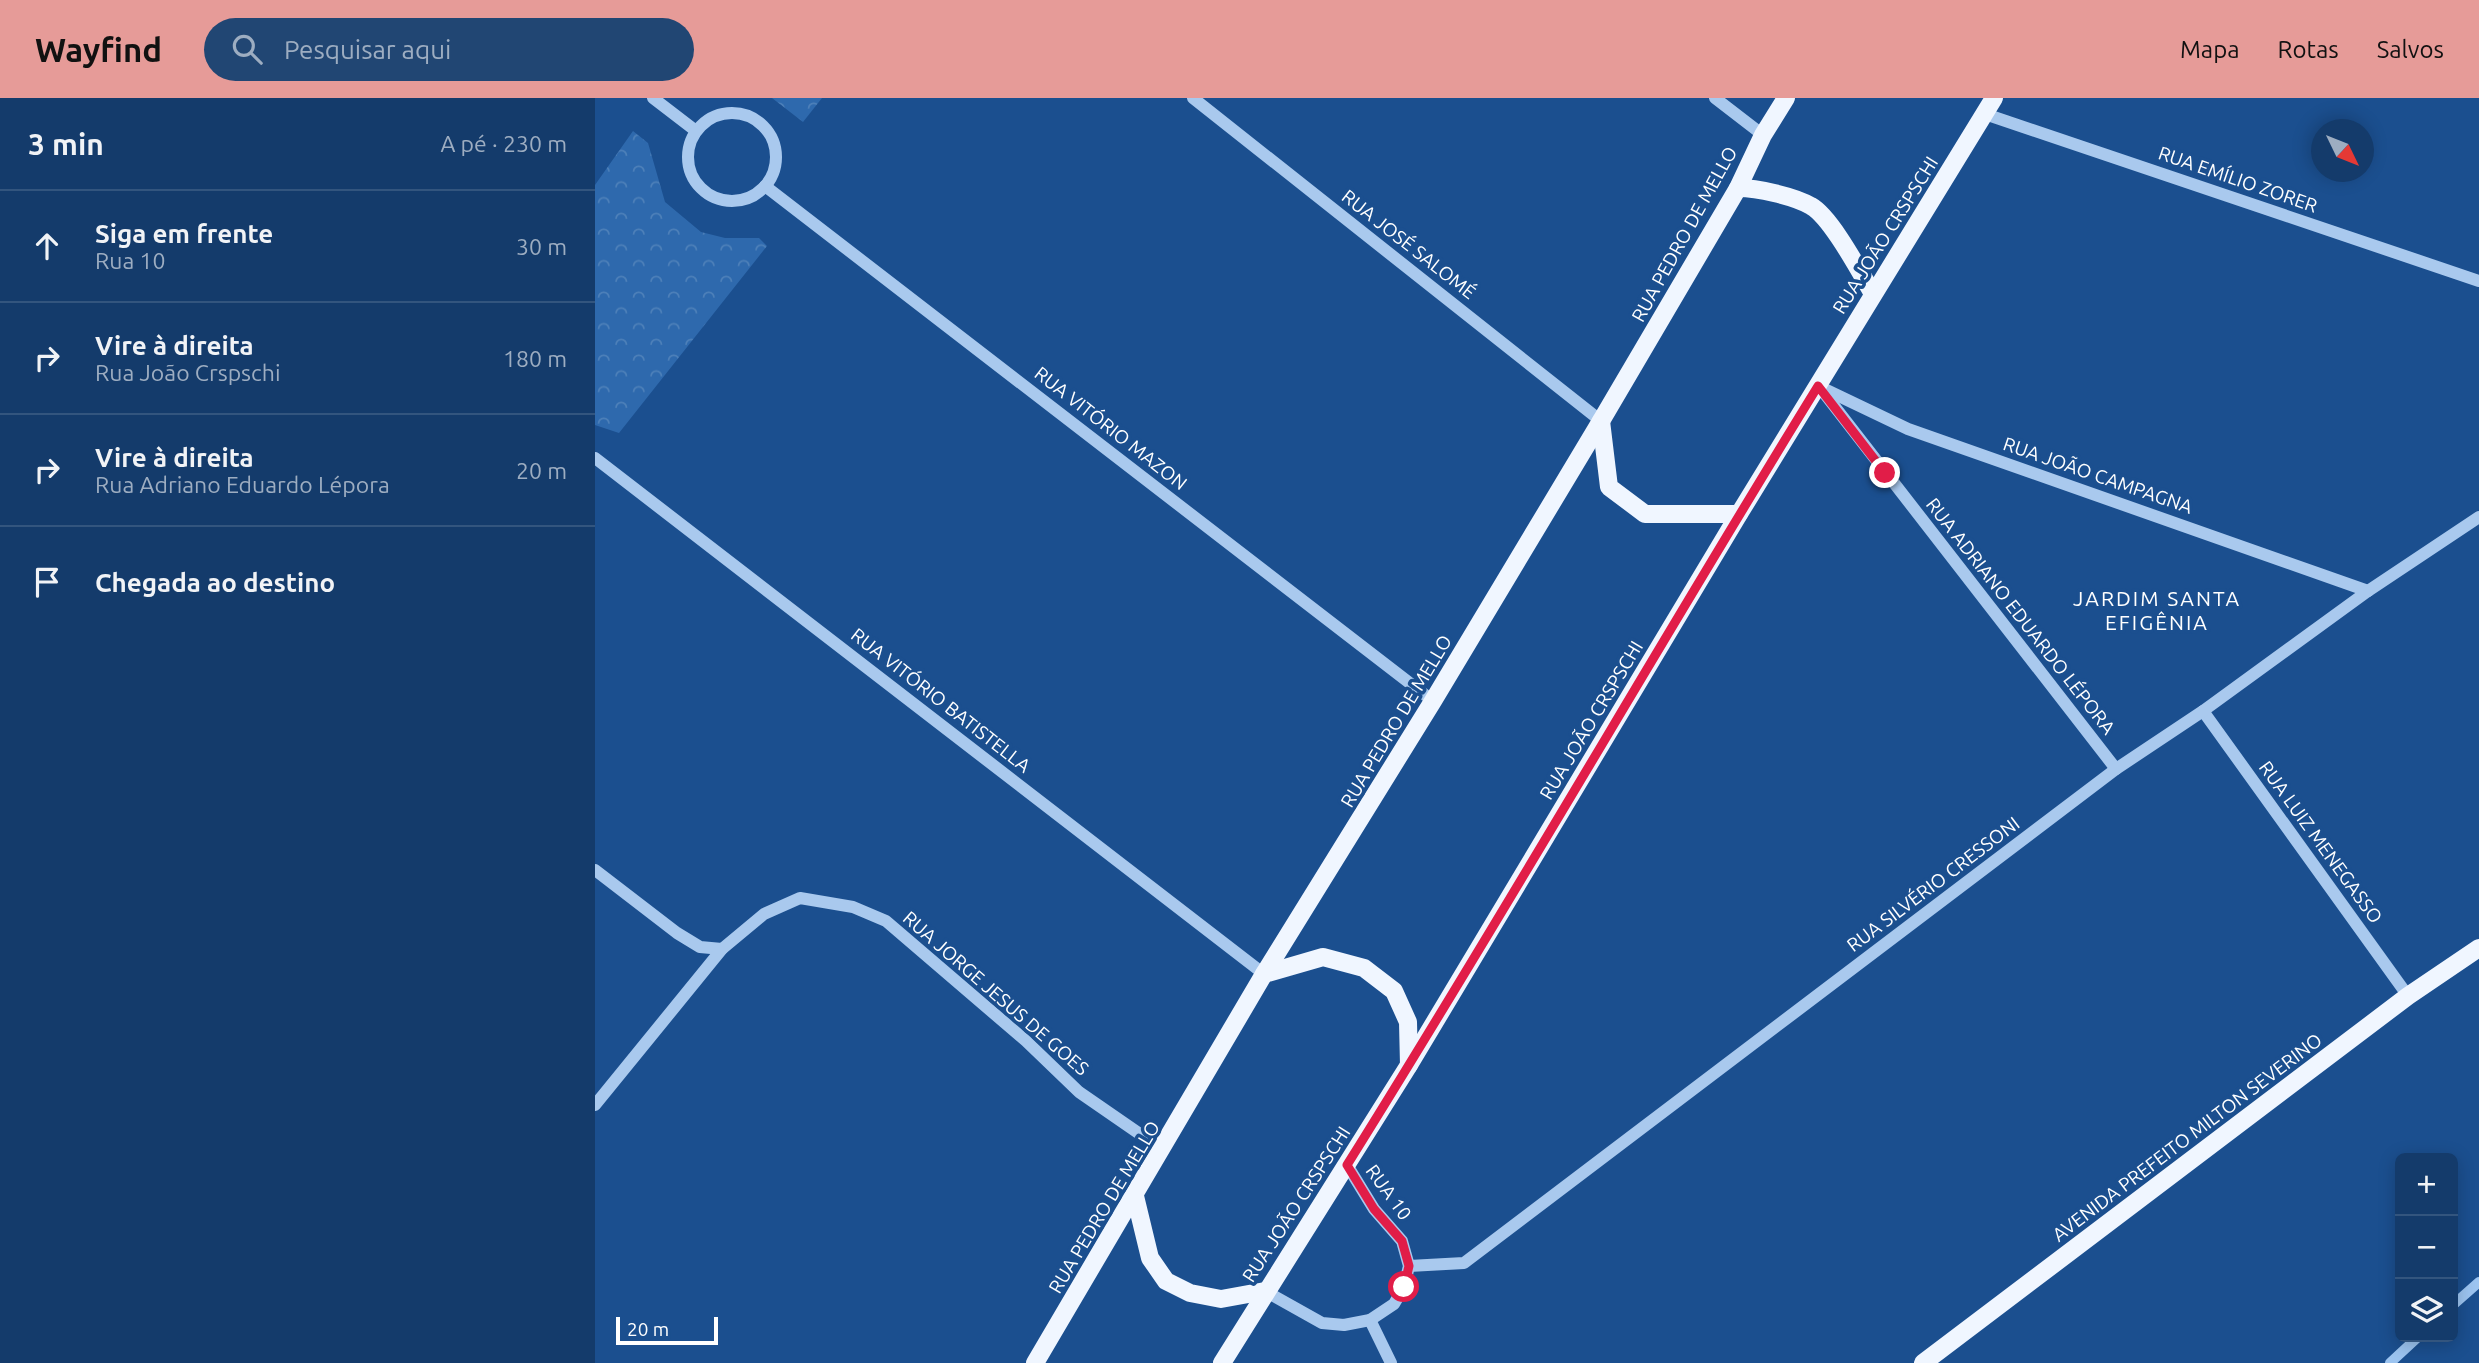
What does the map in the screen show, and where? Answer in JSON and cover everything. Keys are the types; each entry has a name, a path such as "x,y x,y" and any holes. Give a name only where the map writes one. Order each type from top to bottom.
{"main road":[{"name":"RUA PEDRO DE MELLO","path":"1035,1363 1163,1150 1264,974 1433,701 1601,421 1738,188 1763,135 1786,98"},
{"name":"RUA JOÃO CRSPSCHI","path":"1222,1363 1409,1065 1739,514 1994,98"},
{"path":"1738,188 1755,188 1812,206 1840,238 1873,294"},
{"path":"1601,421 1609,487 1645,514 1739,514"},
{"name":"AVENIDA PREFEITO MILTON SEVERINO","path":"1923,1363 2408,996 2479,948"},
{"path":"1264,974 1324,957 1364,968 1394,992 1408,1021 1409,1065"},
{"path":"1135,1196 1150,1258 1166,1282 1190,1293 1221,1299 1265,1291"}],"street":[{"path":"653,98 696,131"},
{"name":"RUA JOSÉ SALOMÉ","path":"1192,98 1601,421"},
{"path":"1715,98 1763,135"},
{"path":"724,113 751,117 763,125 776,149 776,163 765,186 749,198 733,201 718,199 705,192 688,166 688,151 696,131 711,118 724,113"},
{"name":"RUA EMÍLIO ZORER","path":"1985,114 2479,281"},
{"name":"RUA VITÓRIO MAZON","path":"765,186 1433,701"},
{"name":"RUA JOÃO CAMPAGNA","path":"1818,386 1908,429 2368,591"},
{"name":"RUA ADRIANO EDUARDO LÉPORA","path":"1818,386 2116,769"},
{"name":"RUA VITÓRIO BATISTELLA","path":"595,458 1264,974"},
{"name":"RUA SILVÉRIO CRESSONI","path":"1409,1266 1464,1263 2116,769 2203,711 2368,591 2479,517"},
{"name":"RUA LUIZ MENEGASSO","path":"2203,711 2408,996"},
{"path":"595,870 688,940 700,947 722,949"},
{"name":"RUA JORGE JESUS DE GOES","path":"595,1105 722,949 764,914 800,898 853,907 886,921 995,1014 1079,1092 1163,1150"},
{"name":"RUA 10","path":"1347,1165 1374,1209 1402,1241 1409,1266"},
{"path":"1265,1291 1322,1322 1344,1325 1370,1320 1394,1304 1404,1287 1409,1266"},
{"path":"1370,1320 1391,1363"}],"green space":[{"path":"772,98 822,98 803,122"},
{"path":"633,131 648,143 665,202 701,232 725,238 759,238 767,246 619,433 595,425 595,185"}],"waterway":[{"path":"2458,1301 2479,1282"},
{"path":"2390,1363 2413,1342"}],"district":[{"name":"JARDIM SANTA EFIGÊNIA","path":"2157,611"}],"route":[{"path":"1404,1287 1409,1266 1402,1241 1374,1209 1347,1165 1818,386 1885,473"}]}
